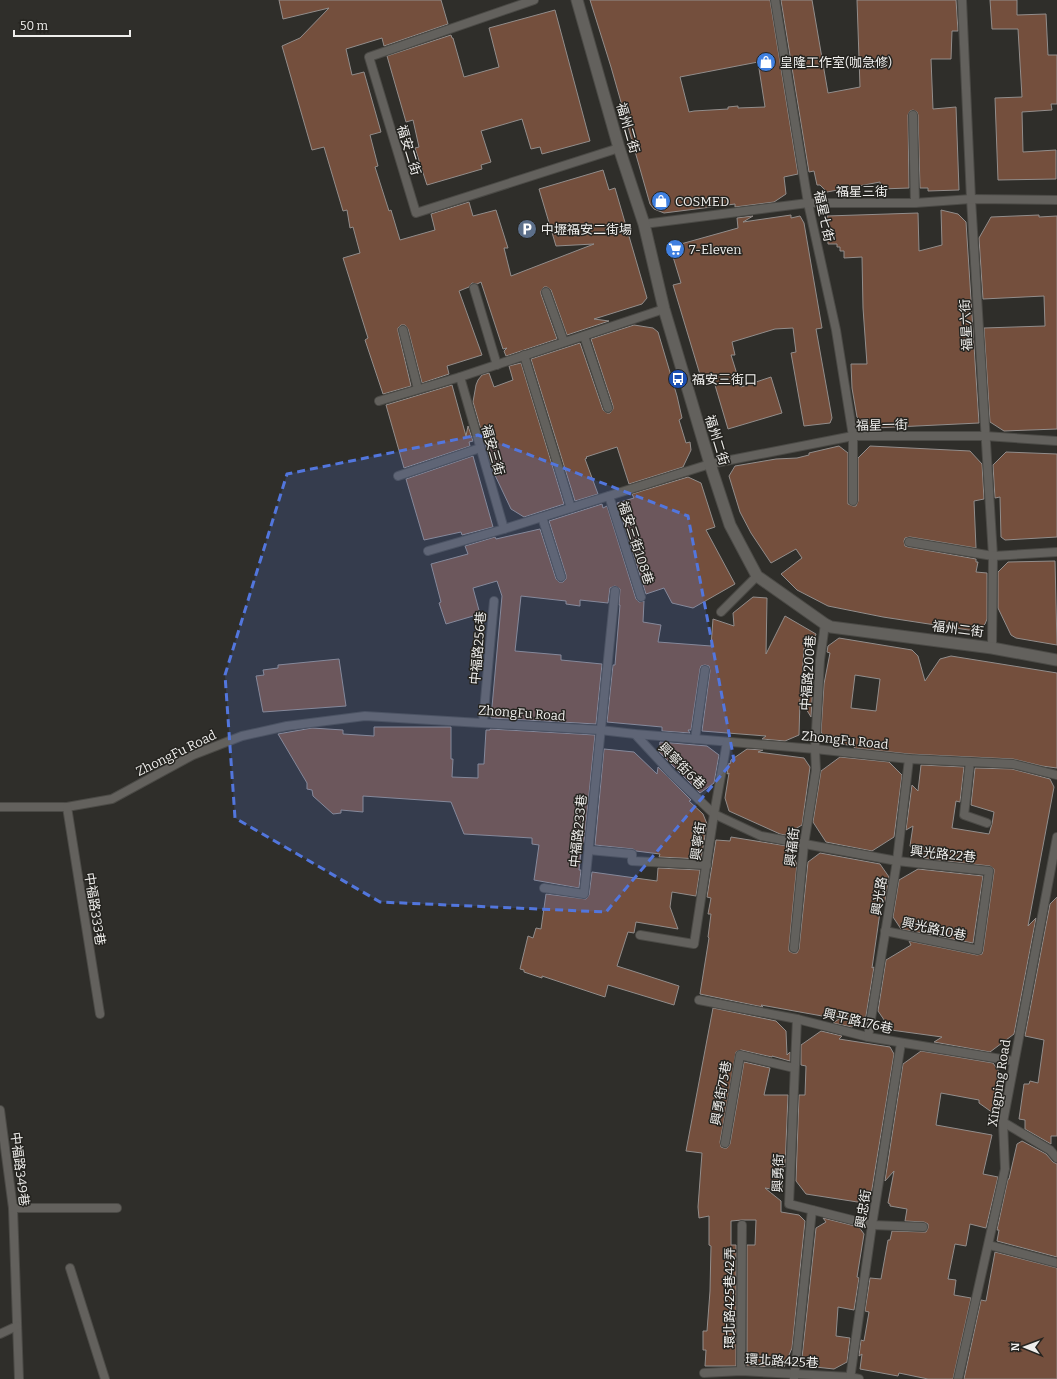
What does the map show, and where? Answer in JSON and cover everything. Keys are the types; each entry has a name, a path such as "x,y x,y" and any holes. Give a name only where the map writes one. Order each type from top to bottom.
{"street":[{"name":"福州二街","path":"577,0 619,148 644,224 664,309 710,464 730,525 756,576 824,624 831,627 992,648 1057,660"}],"lane":[{"name":"福安二街","path":"534,0 369,57 416,213 619,148"},
{"name":"福星七街","path":"775,0 808,203 836,330 853,436 853,501"},
{"name":"福星六街","path":"962,0 971,199 985,436 994,556 992,648"},
{"path":"912,115 915,203"},
{"name":"福星三街","path":"644,224 808,203 915,203 971,199 1057,200"},
{"path":"474,288 497,365"},
{"path":"546,292 564,342"},
{"path":"379,401 460,377 664,309"},
{"path":"404,330 418,389"},
{"path":"584,336 608,408"},
{"path":"524,356 571,508"},
{"name":"福安三街","path":"460,377 504,529"},
{"name":"福星一街","path":"710,464 853,436 985,436 1057,441"},
{"path":"398,476 480,448"},
{"path":"428,551 504,529 710,464"},
{"name":"福安三街108巷","path":"609,496 640,597"},
{"path":"542,517 561,577"},
{"path":"909,542 994,556 1057,552"},
{"path":"721,612 756,576"},
{"name":"中福路233巷","path":"544,888 584,894 600,730 616,591"},
{"name":"中福路256巷","path":"483,722 494,601"},
{"name":"中福路200巷","path":"815,749 820,660 824,624"},
{"path":"695,740 705,670"},
{"name":"ZhongFu Road","path":"0,807 67,807 112,799 193,755 242,736 280,727 365,716 600,730 909,759 1013,764 1057,774"},
{"name":"興寧街6巷","path":"635,734 672,774 714,814 761,836 897,861"},
{"name":"興寧街","path":"640,935 694,944 714,814 727,742"},
{"name":"興福街","path":"794,948 804,844 816,770 815,749"},
{"name":"興光路","path":"868,1037 897,861 909,759"},
{"path":"970,762 964,815 987,823"},
{"name":"中福路333巷","path":"67,807 100,1014"},
{"name":"Xingping Road","path":"958,1379 1005,1169 1003,1122 1013,1061 1053,874 1057,837"},
{"path":"589,850 632,854 632,861 707,865"},
{"name":"興光路22巷","path":"897,861 989,871 978,950"},
{"name":"興光路10巷","path":"885,931 978,950"},
{"name":"興平路176巷","path":"699,1000 797,1019 868,1037 1013,1061"},
{"name":"興勇街","path":"797,1019 789,1204 812,1210"},
{"name":"興忠街","path":"850,1378 872,1224 902,1043"},
{"name":"興勇街75巷","path":"725,1144 740,1055 794,1068"},
{"name":"中福路349巷","path":"0,1110 13,1208 19,1379"},
{"path":"1003,1122 1050,1150 1057,1158"},
{"path":"13,1208 117,1208"},
{"path":"794,1376 812,1210 872,1224 923,1227"},
{"name":"環北路425巷42弄","path":"741,1371 742,1225"},
{"path":"989,1245 1057,1263"},
{"path":"70,1268 105,1379"},
{"path":"0,1334 17,1326"},
{"name":"環北路425巷","path":"704,1373 741,1371 794,1376 859,1379"}],"highlighted area":[{"path":"478,435 688,516 734,760 606,912 380,902 235,818 225,675 287,474"}],"building":[{"path":"279,0 441,0 448,24 384,46 382,38 346,49 352,75 364,72 381,132 370,135 378,166 375,167 389,211 391,210 400,240 435,230 431,214 469,202 473,216 496,210 508,248 504,248 511,276 594,244 556,246 539,189 603,170 609,190 615,188 647,298 642,304 594,319 609,321 567,335 551,290 544,287 541,294 557,339 506,356 504,351 507,348 503,349 481,282 477,284 472,283 469,287 459,291 482,355 447,366 449,374 422,383 408,329 405,325 401,325 398,328 398,331 411,386 383,394 365,340 368,338 343,258 360,253 353,227 350,228 347,210 343,211 324,147 312,150 282,46 300,38 329,8 283,19"},
{"path":"590,0 770,0 798,174 784,177 786,194 774,202 735,207 735,204 664,213 654,209 650,204 611,67","holes":["758,62 765,107 738,108 738,106 728,107 728,109 689,112 680,77"]},
{"path":"781,0 812,0 828,93 860,87 857,0 956,0 958,31 952,31 951,59 931,59 933,109 956,107 959,190 928,191 928,188 920,188 918,115 917,112 913,110 910,111 908,115 909,188 881,189 880,182 827,192 820,185 817,185 814,171 809,172"},
{"path":"990,0 1017,0 1017,15 1046,14 1048,55 1057,55 1057,104 1051,104 1052,110 1022,112 1023,152 1056,150 1056,179 998,180 995,98 1022,97 1018,29 992,29"},
{"path":"555,10 590,141 542,154 540,147 531,149 522,119 481,131 491,162 481,165 482,169 427,185 415,148 419,147 413,120 406,122 387,56 451,35 464,77 499,67 489,28"},
{"path":"941,210 958,214 966,222 979,423 875,428 865,425 857,417 852,388 851,364 867,364 863,308 862,257 844,258 844,251 840,251 840,247 837,247 837,244 828,244 827,216 918,213 919,251 942,245"},
{"path":"791,215 791,218 800,216 804,223 822,328 816,329 832,418 830,423 804,426 791,353 796,352 793,328 775,329 732,342 735,355 731,355 741,387 771,377 782,413 728,429 712,375 701,378 673,285 681,283 670,247 738,228 737,218 753,216 743,222"},
{"path":"1039,215 1039,217 1057,216 1057,429 1004,431 990,422 984,328 1045,326 1044,296 983,299 979,238 991,217"},
{"path":"634,325 653,328 658,332 677,396 682,418 679,420 686,443 690,442 691,450 683,467 629,484 617,447 586,457 587,458 585,459 598,494 575,501 531,359 580,343 603,410 610,413 613,406 591,339"},
{"path":"521,363 564,504 524,517 511,509 493,471 473,402 476,385 482,375 489,373 494,387 513,380 509,366"},
{"path":"452,385 466,436 468,426 473,441 469,442 470,446 404,468 386,405"},
{"path":"839,446 848,453 848,504 853,506 856,506 858,501 858,458 870,446 970,451 982,464 984,499 974,501 976,548 910,537 905,538 904,541 905,546 908,547 976,559 976,562 978,562 976,572 987,573 987,619 985,624 980,629 975,631 883,617 828,606 797,590 781,574 802,558 796,549 771,563 751,533 740,512 729,476 735,466 776,459 797,458 809,455 809,453"},
{"path":"1006,452 1057,454 1057,537 1005,540 1001,537 1000,497 995,498 993,465"},
{"path":"473,456 493,527 462,535 461,532 424,540 406,479"},
{"path":"688,477 701,483 715,527 706,530 735,584 693,608 672,603 664,588 646,594 617,503 634,498 632,494"},
{"path":"602,504 603,508 607,506 636,599 639,602 644,601 643,622 661,625 658,642 711,646 713,619 734,626 733,613 753,597 767,598 766,654 785,616 816,634 811,649 804,648 802,680 813,682 811,717 800,699 799,735 785,741 762,739 766,736 702,731 710,671 709,666 705,665 701,666 700,669 691,730 688,730 690,733 662,731 662,727 607,722 613,665 615,665 620,605 620,589 615,586 610,588 608,603 580,600 580,606 566,604 566,601 521,596 515,651 561,655 561,660 602,664 596,724 491,718 502,596 497,581 473,588 480,614 446,624 439,603 441,602 431,564 468,554 465,546 495,537 496,539 540,529 556,579 559,582 563,582 566,579 566,575 549,521"},
{"path":"1055,561 1057,645 1016,638 1011,635 998,608 998,572 1008,562"},
{"path":"839,638 912,650 918,656 925,681 940,659 951,656 1057,673 1057,768 1013,759 909,754 854,748 855,746 828,742 821,732 824,684 830,653 827,652 828,646","holes":["855,675 880,679 876,711 851,708"]},
{"path":"339,659 346,706 263,712 256,676 264,675 263,670 278,668 278,665"},
{"path":"374,727 451,727 451,759 453,759 452,777 478,778 478,764 484,764 486,730 595,735 584,843 582,843 579,870 581,870 579,888 534,880 539,845 532,844 532,838 464,834 451,802 363,796 363,812 341,810 341,813 333,814 313,796 312,790 307,789 307,783 278,734 312,728 343,730 343,734 374,736"},
{"path":"660,742 707,746 719,755 714,783 700,793 659,752"},
{"path":"604,749 634,752 657,774 658,767 691,800 689,801 703,814 707,824 701,859 659,857 660,854 636,851 633,849 595,845"},
{"path":"747,749 763,750 758,752 804,758 810,767 802,825 785,835 729,811 725,798 729,763 730,764 731,760"},
{"path":"840,757 889,762 902,775 894,837 872,851 826,842 813,822 821,771"},
{"path":"921,765 964,767 960,802 956,801 952,828 989,834 994,812 971,805 975,768 1012,769 1050,779 1054,787 1028,926 1036,918 1014,1034 990,1052 934,1042 942,1037 891,1030 878,1011 886,960 911,945 909,941 977,955 982,954 983,951 994,869 990,866 920,858 910,846 913,826 906,830 912,785 918,791"},
{"path":"731,837 787,846 797,864 789,947 789,951 793,953 797,953 799,949 808,862 820,853 880,864 889,877 885,902 882,898 872,968 874,967 866,1016 852,1027 833,1023 839,1019 761,1005 763,1007 700,994 709,938 711,914 708,914 711,898 707,897 716,840 730,841"},
{"path":"658,868 700,870 696,896 672,892 670,907 678,929 636,922 634,933 628,932 617,966 679,986 674,1005 608,985 605,997 542,976 542,978 524,972 524,970 520,969 528,936 533,938 536,928 541,929 546,894 586,899 589,895 592,872 657,881"},
{"path":"918,869 983,876 973,943 901,929 893,917 899,880"},
{"path":"1057,897 1057,1136 1051,1136 1051,1144 1025,1129 1025,1120 1019,1119 1024,1084 1029,1084 1030,1081 1038,1083 1044,1040 1025,1036 1050,904"},
{"path":"713,1008 776,1021 786,1031 787,1055 790,1052 790,1061 741,1050 736,1052 720,1142 721,1147 724,1148 727,1148 730,1144 744,1062 770,1068 764,1095 788,1095 785,1167 783,1163 782,1191 765,1188 781,1201 781,1212 799,1215 805,1221 792,1348 784,1367 747,1366 747,1245 755,1245 756,1220 731,1221 731,1245 736,1245 736,1366 705,1366 706,1350 703,1350 703,1331 707,1331 710,1291 711,1246 709,1245 709,1216 699,1218 698,1207 702,1153 686,1151"},
{"path":"821,1031 842,1036 839,1039 890,1047 894,1054 871,1195 864,1203 806,1194 796,1181 799,1095 805,1095 806,1066 801,1065 801,1045"},
{"path":"921,1051 993,1063 998,1070 1000,1077 993,1113 979,1103 979,1100 941,1093 936,1125 992,1135 983,1174 998,1177 986,1228 970,1224 966,1246 955,1244 948,1279 956,1280 954,1295 971,1298 953,1379 928,1379 899,1373 898,1376 860,1369 862,1354 859,1356 861,1340 864,1341 869,1312 865,1311 870,1278 881,1279 888,1240 890,1240 892,1231 926,1232 928,1228 928,1224 924,1222 905,1221 907,1209 890,1206 888,1203 894,1171 885,1181 903,1064"},
{"path":"1022,1141 1046,1154 1053,1162 1057,1164 1057,1257 997,1241 999,1230 997,1230 1008,1179 1017,1144"},
{"path":"823,1218 859,1227 864,1234 857,1277 859,1278 854,1310 838,1307 836,1336 850,1338 847,1362 834,1369 806,1366 802,1358 816,1228 826,1222"},
{"path":"995,1252 1057,1268 1057,1379 964,1379 981,1300 986,1301"}],"place":[{"name":"皇隆工作室(咖急修)","path":"766,62"},
{"name":"COSMED","path":"661,201"},
{"name":"中壢福安二街場","path":"527,229"},
{"name":"7-Eleven","path":"675,249"},
{"name":"福安三街口","path":"678,379"}]}
